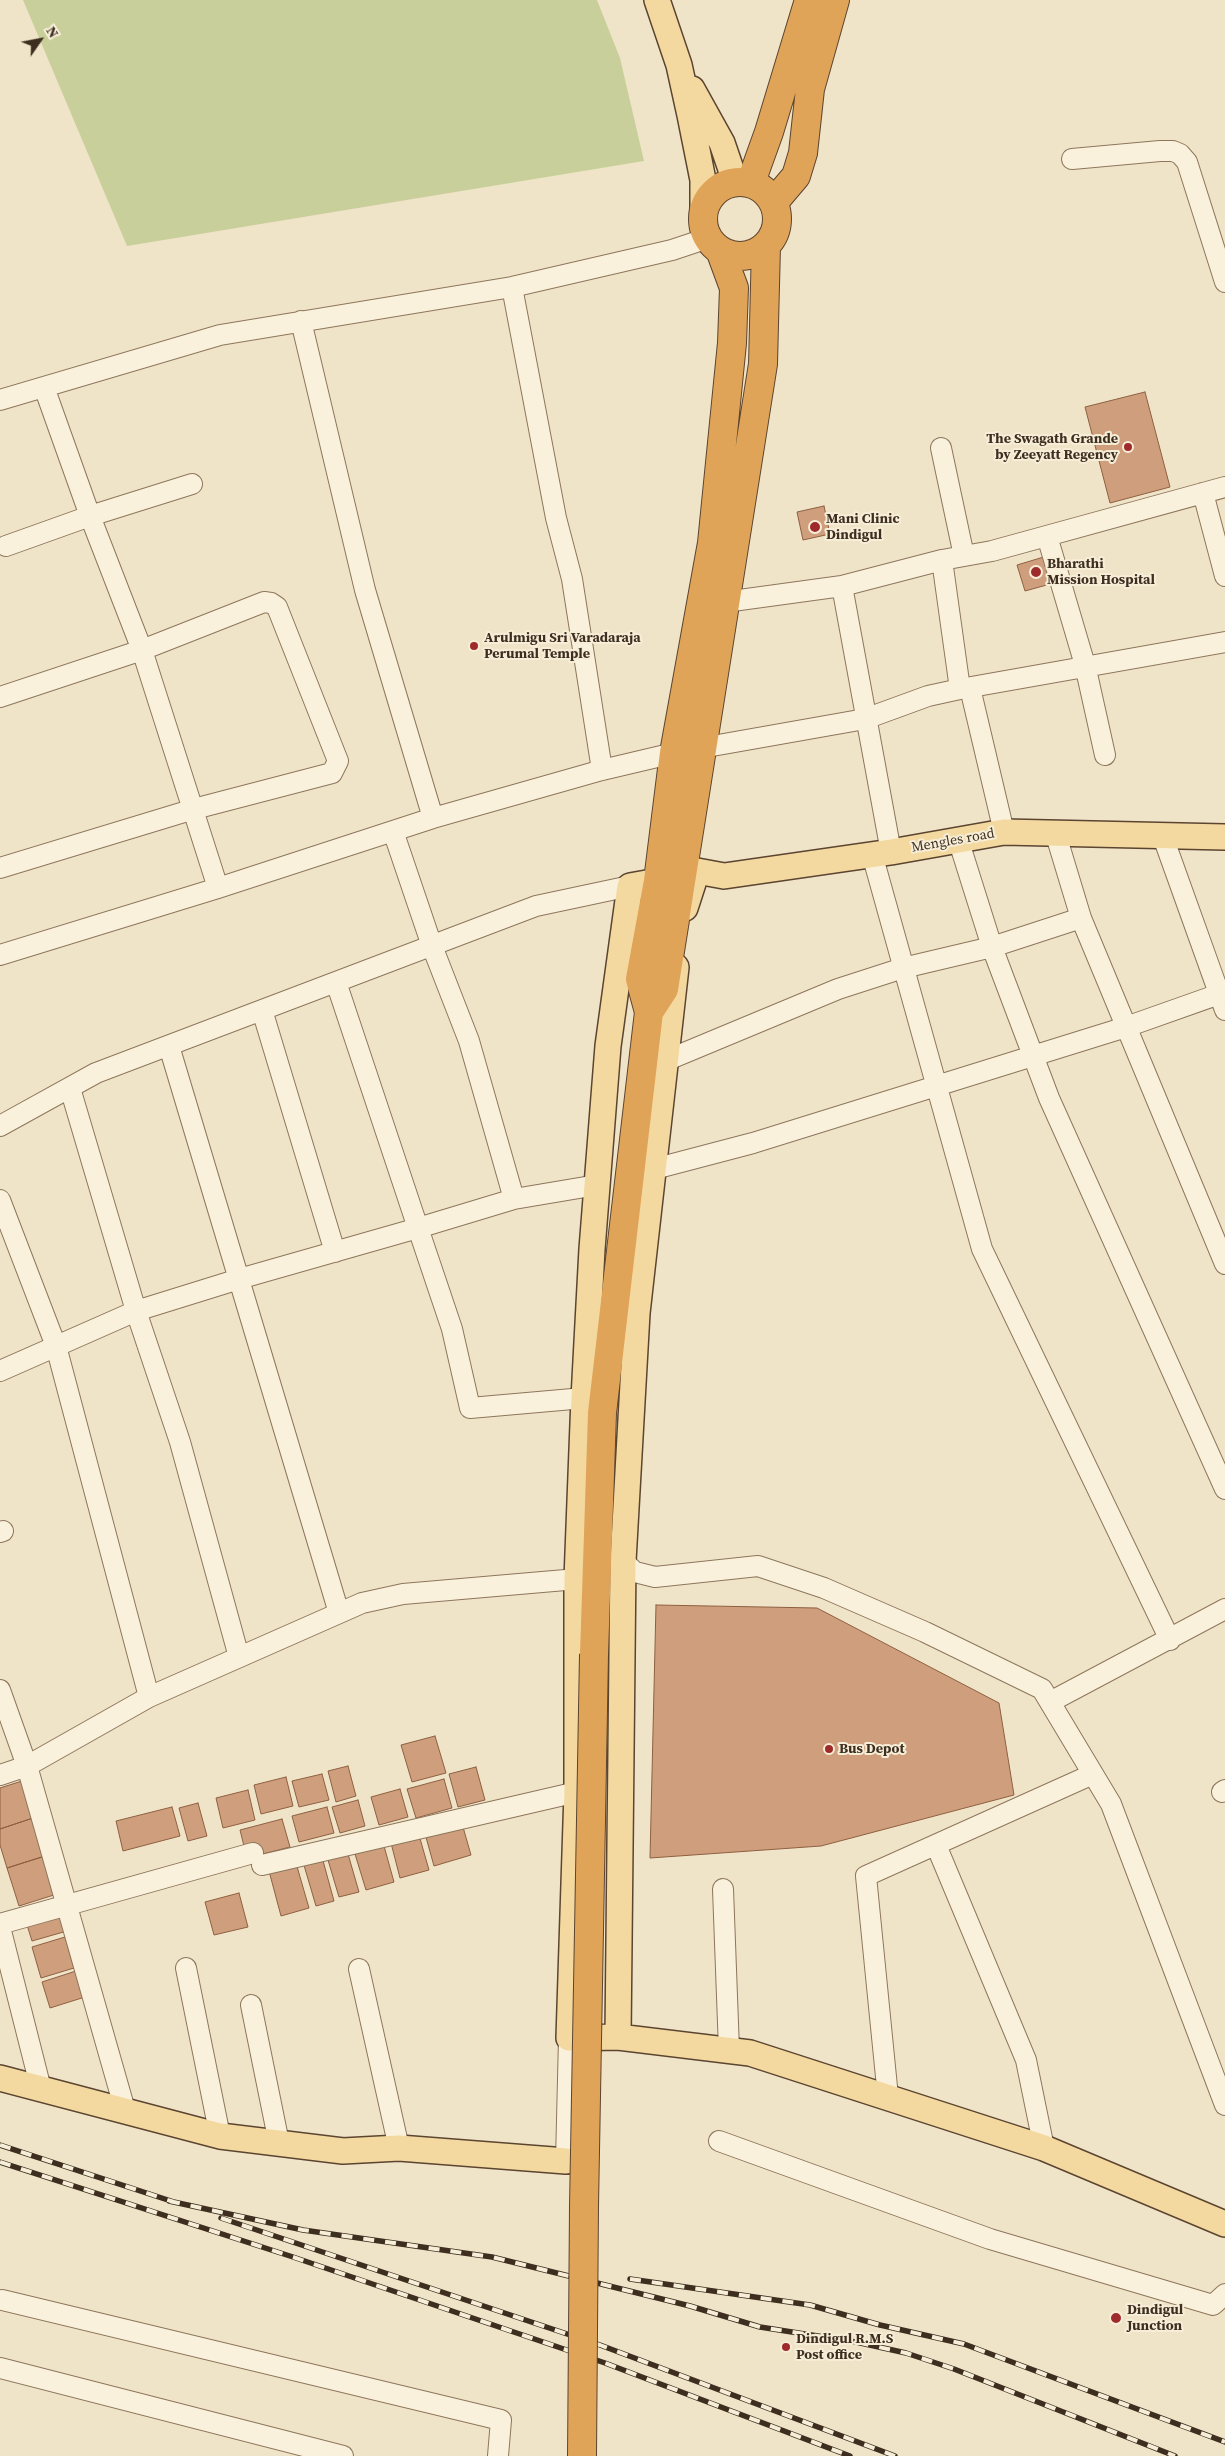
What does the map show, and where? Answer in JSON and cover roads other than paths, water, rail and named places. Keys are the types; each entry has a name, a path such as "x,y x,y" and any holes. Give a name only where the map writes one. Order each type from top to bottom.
{"highway":[{"path":"743,182 769,132 809,0"},
{"path":"774,202 796,176 801,161 810,89 835,0"},
{"path":"582,2456 584,2196 594,1654 602,1413 656,1054 649,1012 640,979 658,881 674,753 712,543 732,343 734,288 710,234 707,200 720,186 743,182 765,190 774,202 778,218 775,233 766,246 753,254 736,256 710,234"},
{"path":"649,1012 664,989 690,872 701,748 763,364 766,246"}],"main road":[{"path":"657,0 679,65 703,180 710,234"},
{"path":"679,65 743,182"},
{"name":"Mengles road","path":"690,872 724,876 882,853 1004,832 1225,837"},
{"path":"618,2037 623,1561 637,1313 654,1169 656,1054 690,872"},
{"path":"658,881 630,886 608,1046 597,1185 584,1398 577,1579 577,1792 569,2038 618,2037 750,2053 888,2096 1044,2148 1225,2224"},
{"path":"577,1696 621,1696"},
{"path":"0,2078 220,2136 343,2152 399,2148 566,2161"}],"street":[{"path":"1072,159 1160,151 1173,151 1180,154 1187,162 1225,282"},
{"path":"0,400 220,334 512,288 672,250 710,234"},
{"path":"512,288 556,518 572,579 602,770"},
{"path":"301,321 365,590 433,818"},
{"path":"44,387 90,516 142,650 218,888"},
{"path":"942,448 964,556"},
{"path":"6,546 90,516 192,484"},
{"path":"726,602 842,586 942,560 992,551 1225,487"},
{"path":"1203,493 1225,576"},
{"path":"1047,536 1085,665 1105,755"},
{"path":"942,560 966,689 1004,832"},
{"path":"842,586 865,719 882,853 903,968 982,1250 1170,1640"},
{"path":"0,697 142,650 264,602 271,603 277,607 338,761 332,772 194,810 0,868"},
{"path":"701,748 865,719 928,696 1085,665 1199,648 1225,642"},
{"path":"0,955 218,888 433,818 602,770 674,753"},
{"path":"393,831 432,946 469,1041 514,1199"},
{"path":"1055,832 1081,918 1159,1101 1225,1264"},
{"path":"654,1169 753,1143 1034,1054 1223,999 1163,837"},
{"path":"958,839 992,946 1049,1098 1225,1489"},
{"path":"0,1126 96,1074 262,1010 536,906 630,886"},
{"path":"656,1054 838,989 903,968 992,946 1081,918"},
{"path":"336,982 452,1329 470,1408 584,1398"},
{"path":"262,1010 335,1252"},
{"path":"169,1046 339,1613"},
{"path":"70,1088 136,1311 180,1442 239,1657"},
{"path":"0,1371 136,1311 514,1199 597,1185"},
{"path":"0,1200 56,1346 149,1697"},
{"path":"623,1561 635,1572 655,1577 758,1566 824,1588 924,1632 1042,1689 1111,1804 1225,2105"},
{"path":"0,1775 27,1766 149,1697 362,1603 402,1594 577,1579"},
{"path":"1050,1702 1170,1640 1225,1609"},
{"path":"0,1690 27,1766 125,2110"},
{"path":"888,2096 866,1876 1093,1774"},
{"path":"41,2089 0,1926 66,1905 257,1859 577,1792"},
{"path":"936,1845 1026,2060 1044,2148"},
{"path":"723,1889 729,2050"},
{"path":"186,1968 220,2136"},
{"path":"359,1969 399,2148"},
{"path":"252,2005 278,2143"},
{"path":"566,2161 569,2038"},
{"path":"719,2141 990,2239 1213,2305 1225,2294"},
{"path":"2,2300 501,2420 498,2456"},
{"path":"0,2368 343,2456"}],"railway":[{"path":"0,2145 174,2202"},
{"path":"0,2162 293,2257 605,2363 850,2456"},
{"path":"169,2201 303,2230 492,2257 690,2306 760,2327 856,2342 906,2353 954,2369 1175,2456"},
{"path":"221,2218 600,2345 895,2456"},
{"path":"630,2279 810,2305 880,2325 964,2344 1225,2442"}],"place":[{"name":"The Swagath Grande by Zeeyatt Regency","path":"1128,447"},
{"name":"Mani Clinic Dindigul","path":"815,527"},
{"name":"Bharathi Mission Hospital","path":"1036,572"},
{"name":"Arulmigu Sri Varadaraja Perumal Temple","path":"474,646"},
{"name":"Bus Depot","path":"829,1749"},
{"name":"Dindigul Junction","path":"1116,2318"},
{"name":"Dindigul R.M.S Post office","path":"786,2347"}]}
